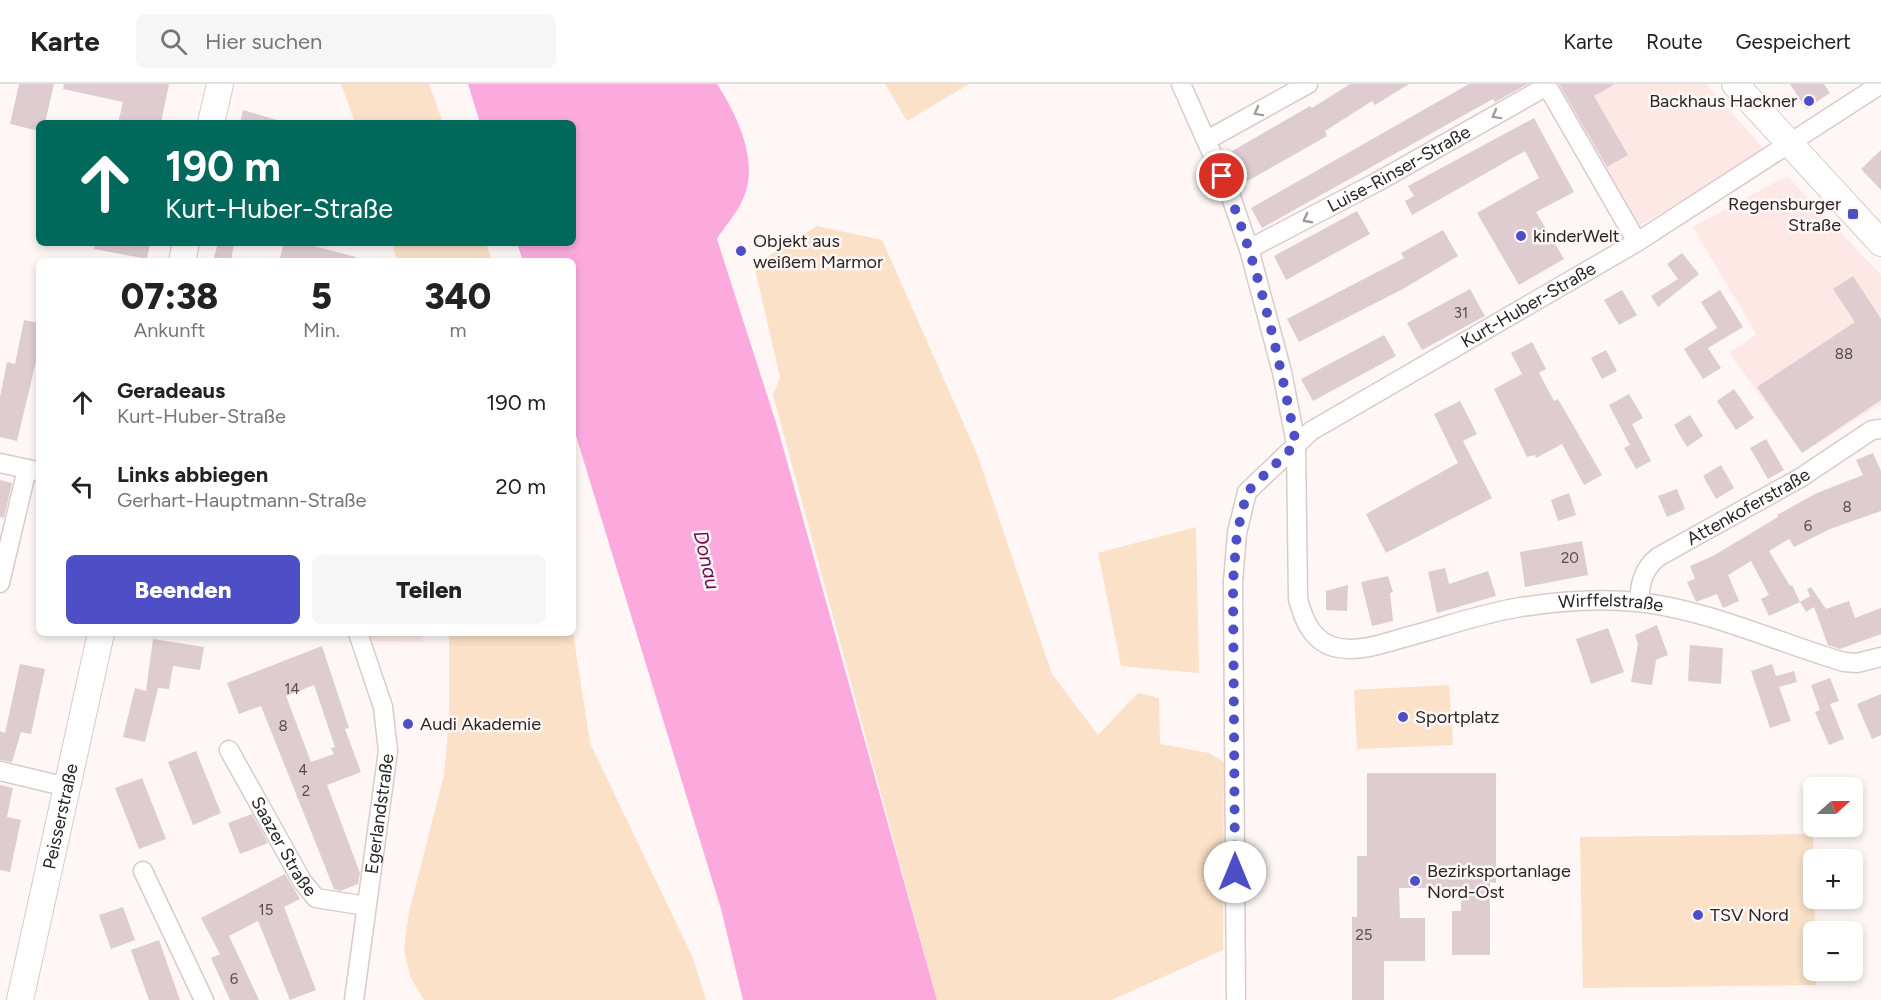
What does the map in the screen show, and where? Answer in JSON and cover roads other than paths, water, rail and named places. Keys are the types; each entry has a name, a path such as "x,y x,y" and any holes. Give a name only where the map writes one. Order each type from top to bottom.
{"street":[{"path":"213,120 220,84"},
{"path":"1181,84 1207,140 1249,249 1282,372 1296,444"},
{"path":"1207,140 1308,84"},
{"path":"1735,84 1881,243"},
{"name":"Kurt-Huber-Straße","path":"1236,1000 1233,582 1237,533 1247,492 1311,431 1637,242 1881,84"},
{"path":"1546,85 1637,242"},
{"name":"Luise-Rinser-Straße","path":"1249,249 1377,182 1546,85"},
{"name":"Attenkoferstraße","path":"1639,602 1644,574 1649,564 1658,557 1800,478 1872,430 1881,429"},
{"name":"Wirffelstraße","path":"1296,444 1298,600 1310,631 1323,642 1337,648 1368,647 1520,607 1566,602 1639,602 1716,619 1844,662 1857,663 1881,657"},
{"path":"0,463 33,470 0,583"},
{"name":"Peisserstraße","path":"20,1000 101,636"},
{"name":"Egerlandstraße","path":"354,1000 388,751 381,697 359,636"},
{"name":"Saazer Straße","path":"229,750 302,881 316,898 366,906"},
{"path":"0,771 67,787"},
{"path":"143,871 204,1000"}],"water":[{"name":"Donau","path":"468,84 717,84 732,110 748,155 748,185 743,199 717,239 778,429 937,1000 743,1000 721,909 576,436 576,258 522,258 518,246 576,246 576,120 479,120"}],"place":[{"name":"Backhaus Hackner","path":"1809,101"},
{"name":"Regensburger Straße","path":"1853,214"},
{"name":"kinderWelt","path":"1521,236"},
{"name":"Objekt aus weißem Marmor","path":"741,251"},
{"name":"Sportplatz","path":"1403,717"},
{"name":"Audi Akademie","path":"408,724"},
{"name":"Bezirksportanlage Nord-Ost","path":"1415,881"},
{"name":"TSV Nord","path":"1698,915"}]}
